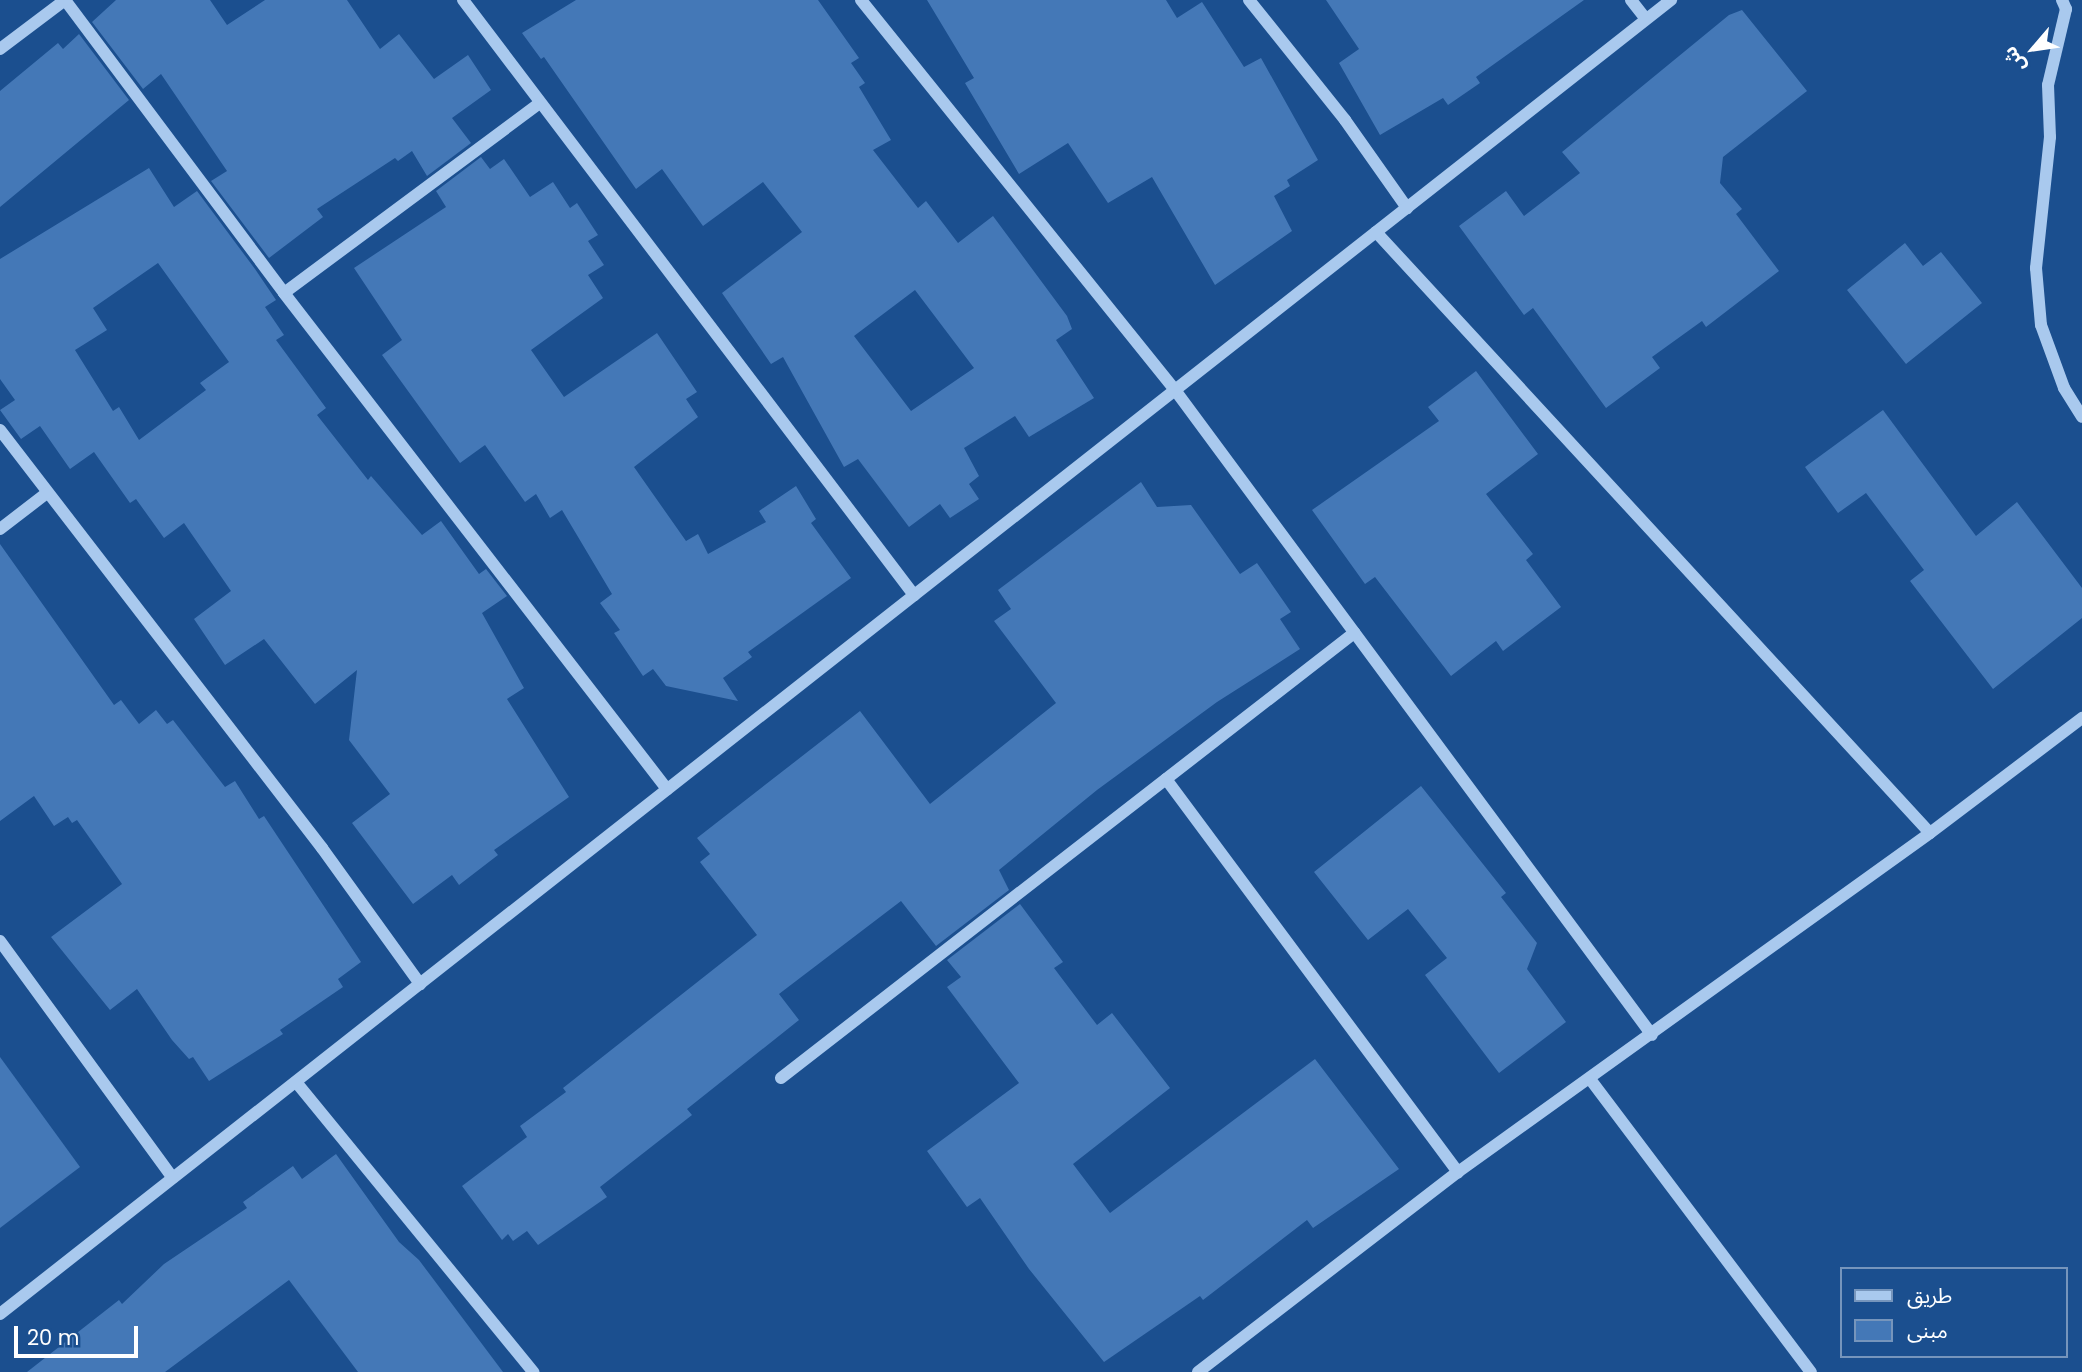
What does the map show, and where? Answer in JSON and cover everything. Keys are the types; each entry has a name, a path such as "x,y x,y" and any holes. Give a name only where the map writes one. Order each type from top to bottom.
{"street":[{"path":"0,49 65,0 284,293 667,789"},
{"path":"463,0 915,595"},
{"path":"861,0 1175,390 1652,1035"},
{"path":"1249,0 1345,120 1407,208"},
{"path":"1631,0 1646,19"},
{"path":"0,1314 1671,0"},
{"path":"2062,0 2066,9 2048,85 2050,137 2036,268 2041,325 2064,388 2082,417"},
{"path":"284,293 540,103"},
{"path":"1376,233 1930,833"},
{"path":"0,430 322,848 419,984"},
{"path":"0,529 47,493"},
{"path":"781,1078 1354,633"},
{"path":"1198,1372 1458,1172 1930,833 2082,718"},
{"path":"1166,779 1458,1172"},
{"path":"0,941 173,1178"},
{"path":"1590,1079 1811,1372"},
{"path":"296,1082 533,1372"}],"building":[{"path":"116,0 210,0 227,25 265,0 347,0 380,49 399,34 434,79 468,55 491,90 452,118 471,143 427,176 412,151 398,161 395,158 317,209 323,217 269,258 211,181 227,171 161,74 143,89 92,22"},
{"path":"576,0 818,0 859,58 851,63 865,83 859,87 891,140 873,150 918,208 926,201 958,243 993,216 1067,316 1072,329 1056,340 1094,398 1029,437 1015,416 964,448 979,476 969,484 979,499 950,518 940,504 909,527 858,459 844,467 783,357 771,364 722,293 802,232 763,182 703,226 662,169 636,189 544,57 541,59 522,33","holes":["915,290 974,368 911,411 854,336"]},
{"path":"927,0 1166,0 1177,18 1202,2 1244,67 1261,58 1318,160 1287,180 1290,186 1274,196 1292,231 1215,285 1152,177 1108,203 1068,143 1019,174 965,83 974,78"},
{"path":"1326,0 1584,0 1476,77 1480,83 1448,105 1443,98 1380,135 1339,63 1359,49"},
{"path":"1742,10 1807,91 1723,157 1720,183 1742,209 1736,214 1779,271 1706,327 1702,321 1652,357 1660,368 1606,408 1533,308 1524,315 1459,226 1506,191 1524,216 1580,173 1562,152 1729,15"},
{"path":"79,34 129,100 0,207 0,91 58,43 63,49"},
{"path":"481,157 490,169 504,159 530,197 553,182 570,208 577,203 598,235 588,241 604,265 588,275 603,298 531,350 564,397 657,333 697,392 686,399 698,417 634,467 686,541 698,534 708,554 766,522 759,511 796,486 816,519 811,523 851,578 748,652 752,657 723,678 738,701 666,686 653,669 643,676 614,633 620,630 600,603 612,594 562,510 550,518 536,494 525,502 485,445 460,463 382,355 402,340 354,268 446,207 436,191"},
{"path":"149,168 174,207 197,191 276,300 265,307 284,335 276,340 326,408 317,415 368,480 371,476 422,535 441,521 479,574 486,569 507,596 482,613 524,688 507,699 569,797 494,850 498,855 459,885 452,875 413,904 352,823 390,794 349,740 357,670 315,704 264,639 225,665 194,619 231,591 184,523 164,538 136,499 130,503 94,452 70,469 40,426 21,439 0,410 15,400 0,379 0,259","holes":["158,263 229,362 200,383 206,390 139,440 119,407 113,411 75,350 107,330 93,308"]},
{"path":"1905,243 1923,266 1941,252 1982,303 1906,364 1847,290"},
{"path":"1476,371 1538,454 1486,494 1533,554 1526,560 1561,607 1503,651 1496,641 1451,676 1375,577 1365,584 1312,510 1439,421 1428,407"},
{"path":"1883,410 1976,536 2017,502 2082,588 2082,618 1993,689 1910,581 1924,570 1866,493 1838,513 1805,467"},
{"path":"1141,482 1157,507 1191,505 1240,574 1257,563 1291,612 1280,619 1300,649 1217,702 1097,790 999,870 1009,890 936,946 901,901 779,994 799,1020 687,1109 692,1115 600,1187 607,1197 538,1245 527,1231 513,1241 508,1234 502,1240 462,1186 527,1137 520,1126 566,1092 563,1088 757,935 700,862 710,854 697,838 860,711 930,804 1056,703 994,621 1011,609 998,590"},
{"path":"0,544 114,705 121,700 139,724 156,710 167,724 173,720 225,787 235,781 259,819 264,816 361,962 338,979 343,987 280,1030 283,1034 209,1081 193,1057 189,1059 172,1040 137,989 110,1010 51,937 122,884 77,820 72,823 68,817 54,826 34,796 0,821"},
{"path":"1421,786 1506,893 1501,897 1537,943 1527,969 1566,1022 1499,1073 1425,975 1447,958 1408,909 1368,940 1314,872"},
{"path":"1020,904 1063,962 1054,968 1097,1025 1112,1013 1170,1088 1073,1164 1110,1213 1315,1059 1399,1169 1313,1228 1307,1220 1203,1300 1200,1296 1104,1362 1029,1269 980,1198 967,1207 927,1151 1019,1083 947,987 961,977 947,960"},
{"path":"0,1057 80,1167 0,1228"},
{"path":"336,1154 399,1242 419,1260 503,1372 358,1372 289,1280 165,1372 27,1372 119,1300 122,1304 164,1264 247,1208 243,1202 293,1166 302,1179"}]}
